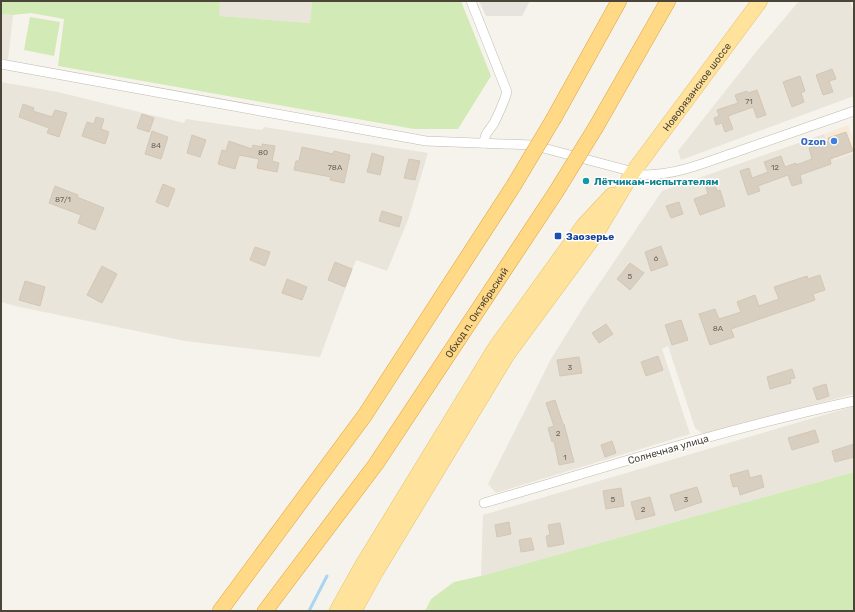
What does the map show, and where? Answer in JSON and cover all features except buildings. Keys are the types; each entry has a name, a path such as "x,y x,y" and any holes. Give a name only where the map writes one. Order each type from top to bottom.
{"highway":[{"path":"220,611 365,415 514,185 554,118 619,1"},
{"name":"Обход п. Октябрьский","path":"265,611 376,464 556,192 596,127 668,1"}],"main road":[{"name":"Новорязанское шоссе","path":"633,172 760,1"},
{"path":"337,611 362,566 496,347 584,224 633,172"},
{"path":"354,611 375,573 507,355 596,234 633,172"}],"street":[{"path":"471,1 507,92 494,123 485,136 484,143"},
{"path":"1,64 426,141 532,145 645,175 676,172 854,111"},
{"name":"Солнечная улица","path":"484,503 695,441 821,408 854,401"}],"shaded area":[{"path":"220,1 312,1 310,23 218,16"},
{"path":"479,1 530,1 522,16 486,16"},
{"path":"799,1 850,1 854,13 854,96 681,160 678,151 756,52"},
{"path":"1,14 13,15 8,60 1,58"},
{"path":"1,82 58,92 184,123 186,119 262,130 264,127 428,153 408,220 387,271 356,260 320,357 185,341 1,302"},
{"path":"848,125 854,141 854,153 834,160 824,134"},
{"path":"824,134 834,160 854,153 854,394 703,434 695,428 668,346 662,349 690,434 496,493 488,484 551,359 584,306 662,191"},
{"path":"854,407 854,472 481,576 483,515"}],"green space":[{"path":"2,1 220,1 219,16 310,23 312,1 461,1 491,76 458,129 414,129 58,66 64,19 31,13 13,15 1,14"},
{"path":"30,17 60,22 54,56 24,50"},
{"path":"854,472 854,611 425,611 431,599 454,582 481,576"}],"waterway":[{"path":"309,611 327,576"}],"place":[{"name":"Ozon","path":"834,141"},
{"name":"Лётчикам-испытателям","path":"586,181"},
{"name":"Заозерье","path":"558,236"}]}
